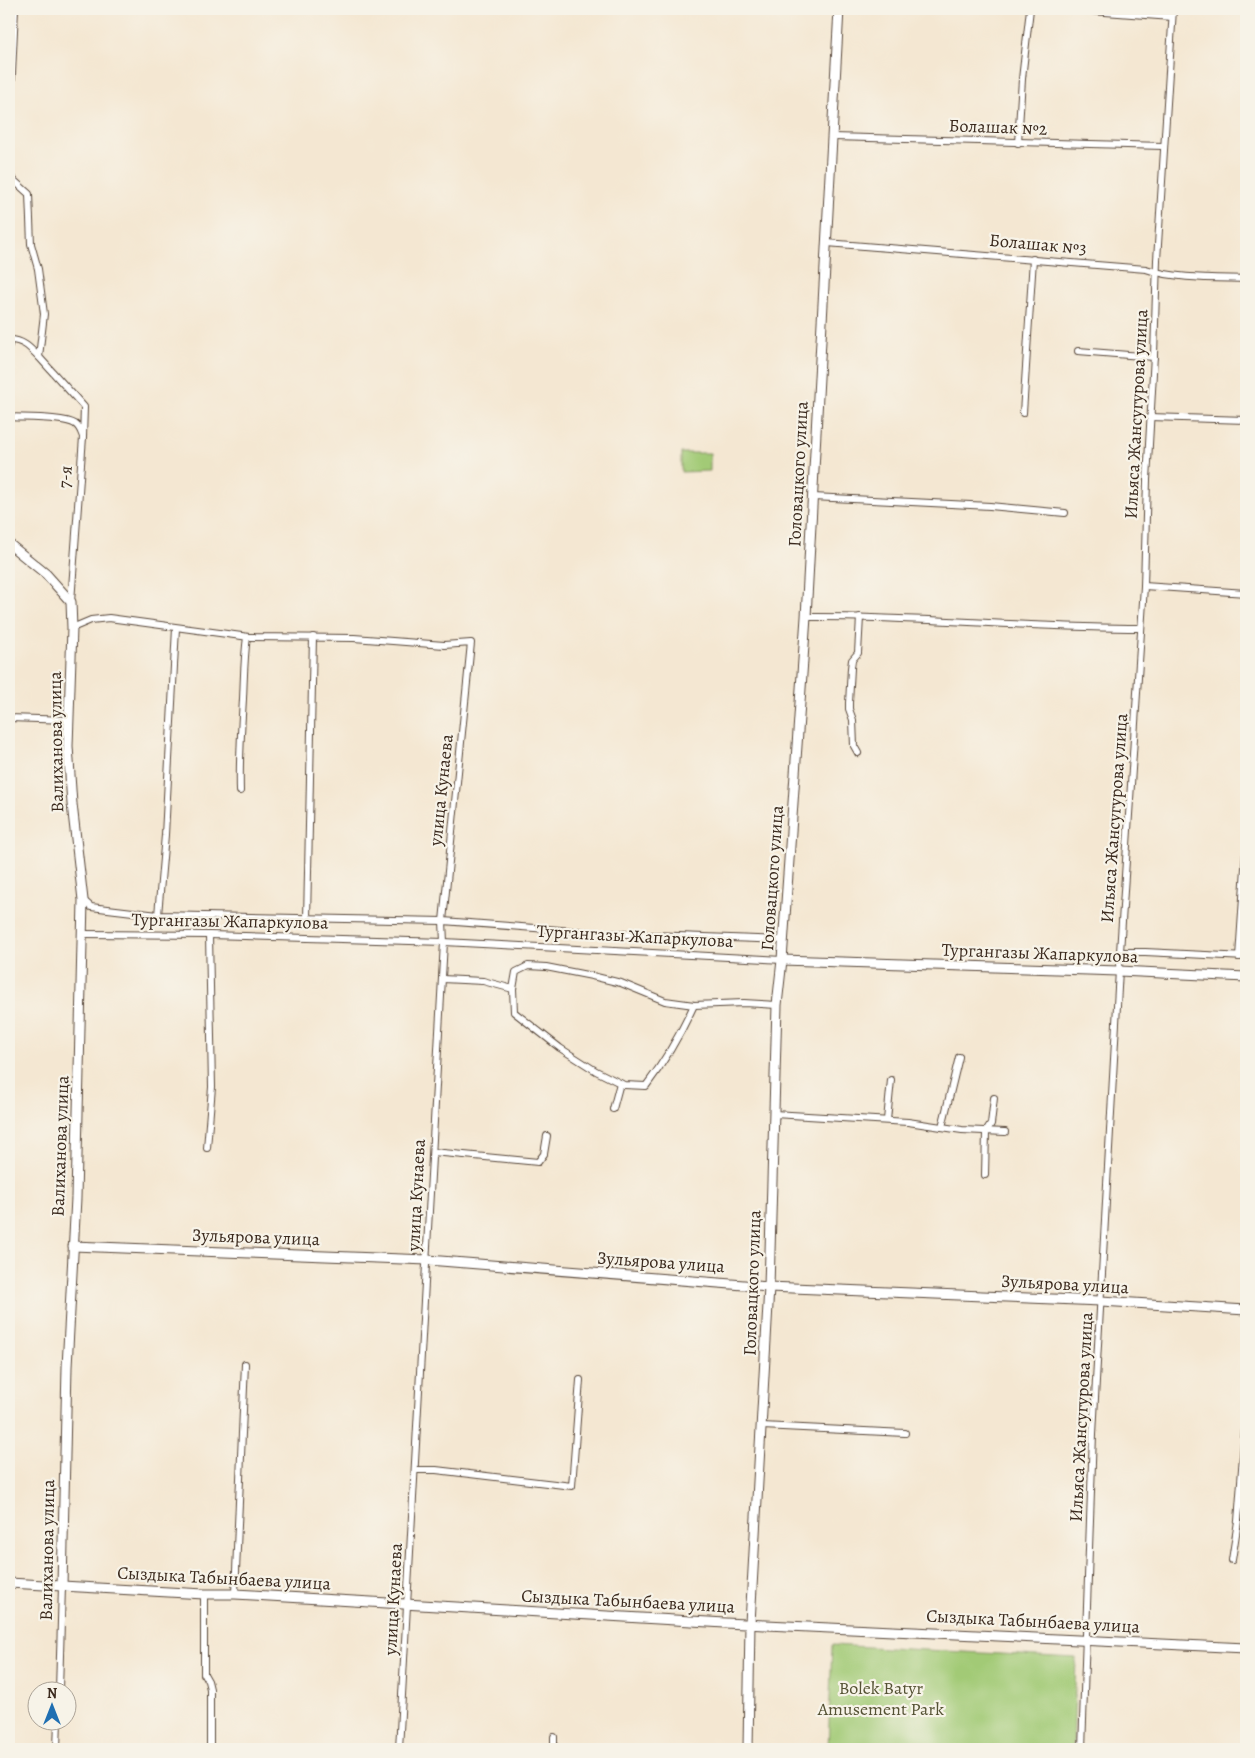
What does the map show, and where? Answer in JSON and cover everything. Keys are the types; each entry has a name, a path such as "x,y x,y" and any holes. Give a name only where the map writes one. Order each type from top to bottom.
{"street":[{"path":"9,139 11,50 16,9"},
{"name":"Головацкого улица","path":"748,1749 750,1623 769,1287 777,1005 782,960 806,617 839,9"},
{"path":"1018,142 1022,80 1030,9"},
{"path":"1065,9 1172,17"},
{"name":"Ильяса Жансугурова улица","path":"1082,1749 1093,1434 1120,952 1144,586 1157,260 1173,9"},
{"name":"Болашак №2","path":"833,137 1163,146"},
{"path":"9,176 29,194 31,244 38,270 44,314 38,357"},
{"name":"Болашак №3","path":"827,243 1146,268 1157,273 1246,279"},
{"path":"1024,414 1033,259"},
{"name":"7-я","path":"9,345 10,340 18,340 30,348 84,407 71,602"},
{"path":"1078,351 1154,357"},
{"path":"9,417 62,420 75,424 80,429 83,437"},
{"path":"1150,417 1246,420"},
{"path":"813,497 982,506 1065,513"},
{"path":"9,544 46,574 71,602"},
{"path":"1144,586 1246,593"},
{"name":"Валиханова улица","path":"59,1680 67,1367 76,1198 83,900 72,804 68,746 72,628 71,602"},
{"path":"806,617 860,617 1026,625 1141,628"},
{"path":"858,753 854,746 854,720 849,709 849,703 852,660 858,653 860,617"},
{"path":"72,628 90,620 109,618 247,637 312,637 307,919"},
{"path":"158,915 165,835 176,628"},
{"path":"240,792 239,751 247,637"},
{"name":"улица Кунаева","path":"312,637 444,644 471,643 443,921 444,942 428,1260 399,1749"},
{"path":"9,718 68,720"},
{"path":"1120,952 1243,957 1246,853"},
{"name":"Тургангазы Жапаркулова","path":"83,900 91,907 158,915 443,921 599,933 783,940"},
{"name":"Тургангазы Жапаркулова","path":"82,934 209,935 444,942 782,960 1246,977"},
{"path":"208,1148 212,1087 209,935"},
{"path":"694,1006 686,1024 646,1086 624,1085 560,1048 514,1012 516,972 528,966 546,967 621,983 665,1001 694,1006 744,1003 777,1005"},
{"path":"442,979 483,981 514,989"},
{"path":"942,1126 958,1057"},
{"path":"887,1120 891,1080"},
{"path":"613,1110 620,1083"},
{"path":"985,1175 986,1132 991,1124 994,1098"},
{"path":"774,1114 887,1120 962,1130 1005,1132"},
{"path":"433,1152 538,1162 544,1154 547,1136"},
{"name":"Зульярова улица","path":"73,1246 428,1260 769,1287 1101,1301 1246,1310"},
{"path":"235,1594 246,1364"},
{"path":"415,1470 436,1470 572,1486 580,1380"},
{"path":"1232,1560 1238,1521 1246,1416"},
{"path":"762,1426 905,1433"},
{"name":"Сыздыка Табынбаева улица","path":"9,1583 1246,1648"},
{"path":"204,1594 204,1674 210,1689 210,1749"},
{"path":"57,1749 58,1730"},
{"path":"554,1737 554,1749"}],"green space":[{"path":"681,453 710,453 710,471 681,472"},
{"name":"Bolek Batyr Amusement Park","path":"832,1645 1076,1658 1073,1749 828,1749"}]}
